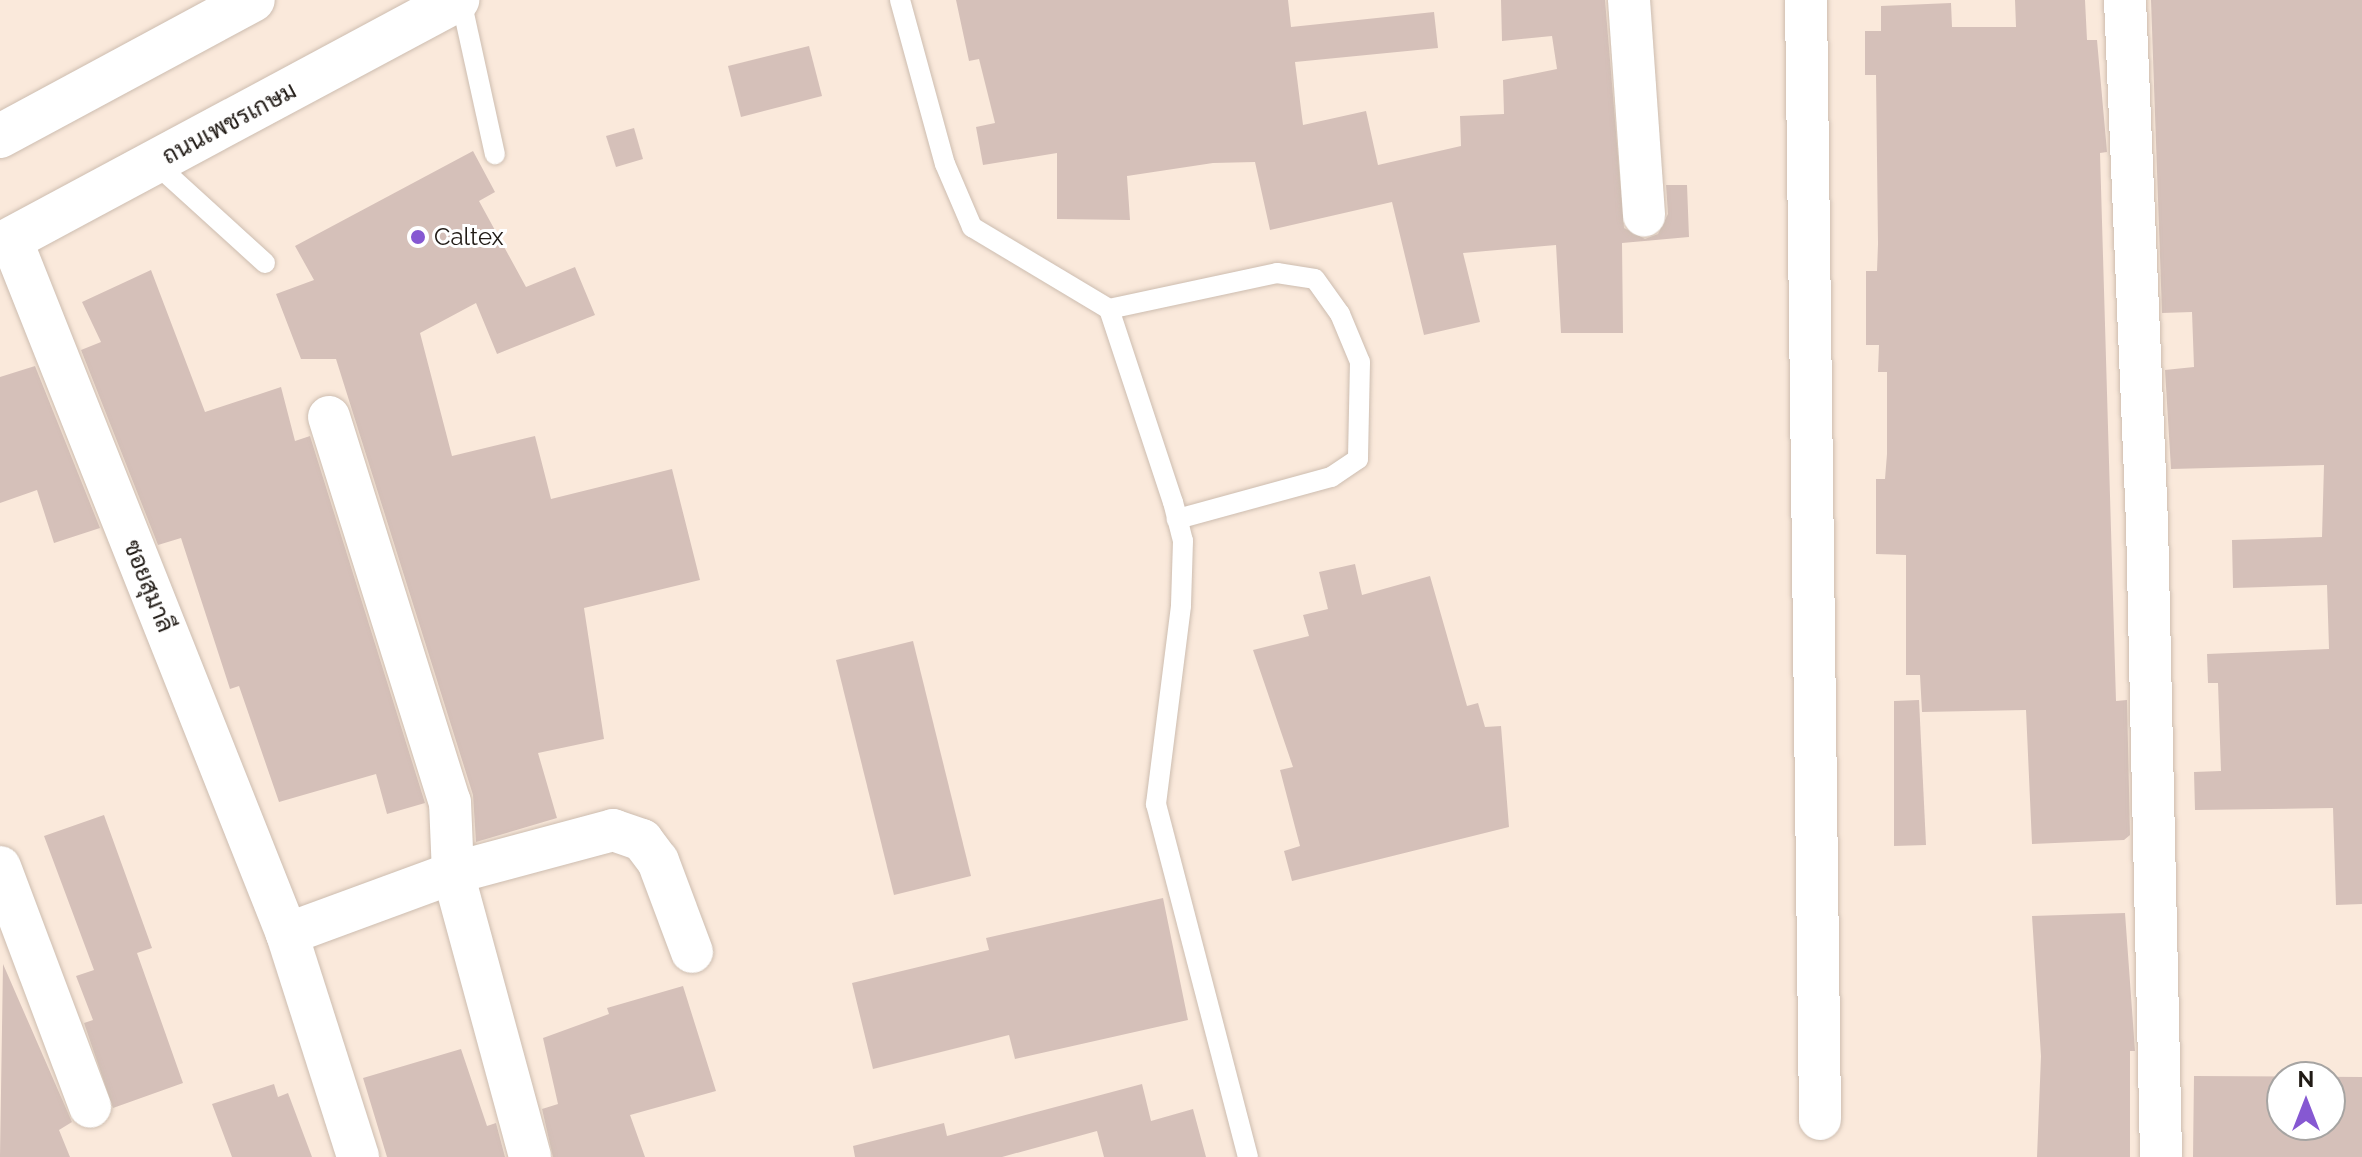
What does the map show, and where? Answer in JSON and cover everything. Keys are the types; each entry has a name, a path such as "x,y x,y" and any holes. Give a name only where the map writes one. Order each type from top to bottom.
{"main road":[{"path":"0,136 253,0"},
{"name":"ถนนเพชรเกษม","path":"5,242 459,0"}],"street":[{"path":"1629,0 1644,215"},
{"path":"1806,0 1820,1119"},
{"path":"2125,0 2147,523 2161,1157"},
{"name":"ซอยสุมาลี","path":"5,242 287,934 358,1157"},
{"path":"329,417 450,802 453,873 530,1157"},
{"path":"287,934 453,873 613,830 642,840 658,861 692,952"},
{"path":"0,867 90,1107"}],"lane":[{"path":"459,0 495,154"},
{"path":"900,0 945,164 972,227 1109,309 1177,519 1183,541 1181,606 1156,804 1248,1157"},
{"path":"154,162 265,263"},
{"path":"1109,309 1277,273 1315,279 1340,314 1360,362 1358,459 1331,477 1177,519"}],"building":[{"path":"956,0 1288,0 1291,27 1434,12 1438,48 1295,62 1303,125 1366,111 1378,165 1461,146 1460,116 1504,114 1503,80 1557,69 1552,36 1502,41 1501,0 1605,0 1624,228 1645,239 1658,234 1668,214 1666,185 1687,185 1689,237 1622,243 1623,333 1561,333 1556,245 1463,253 1480,322 1424,335 1392,202 1270,230 1255,162 1213,163 1127,176 1130,220 1057,219 1057,153 983,165 976,127 995,123 979,59 969,61"},
{"path":"2015,0 2085,0 2087,40 2097,40 2107,152 2100,153 2116,701 2127,700 2130,835 2124,840 2032,844 2026,710 1922,712 1920,675 1906,675 1906,555 1876,554 1876,479 1885,479 1887,454 1887,372 1878,372 1879,345 1866,345 1866,271 1877,271 1878,244 1876,75 1865,75 1865,31 1881,31 1881,6 1951,3 1952,27 2016,27"},
{"path":"2151,0 2362,0 2362,904 2336,905 2333,808 2195,810 2194,772 2221,771 2218,683 2208,683 2207,654 2329,649 2327,585 2233,588 2232,540 2322,537 2324,465 2171,469 2165,370 2194,367 2192,312 2162,313"},
{"path":"809,46 822,96 741,117 728,66"},
{"path":"634,128 643,159 616,167 606,136"},
{"path":"473,151 495,192 479,201 526,287 575,267 595,315 497,354 476,303 420,333 452,456 535,436 551,499 672,469 700,580 584,608 604,739 538,753 557,818 476,842 473,795 336,359 301,359 276,294 314,280 295,246"},
{"path":"151,270 205,412 281,387 295,441 310,436 425,803 387,814 376,774 279,802 239,686 230,689 181,538 158,545 81,350 101,342 82,302"},
{"path":"35,366 100,528 54,543 37,490 0,503 0,377"},
{"path":"1355,564 1362,595 1430,576 1467,706 1478,703 1485,727 1501,726 1509,827 1292,881 1284,851 1300,846 1280,770 1293,767 1253,650 1309,636 1303,615 1328,609 1319,572"},
{"path":"913,641 971,876 894,895 836,660"},
{"path":"1919,700 1926,845 1894,846 1894,701"},
{"path":"104,815 152,948 137,953 183,1083 113,1108 84,1023 93,1020 76,976 94,970 44,836"},
{"path":"1163,898 1188,1020 1015,1059 1009,1035 873,1069 852,983 989,950 986,938"},
{"path":"2125,913 2135,1051 2130,1051 2130,1157 2037,1157 2041,1056 2032,916"},
{"path":"3,964 72,1122 59,1130 70,1157 0,1157"},
{"path":"683,986 716,1091 630,1115 645,1157 553,1157 542,1109 558,1104 543,1038 609,1014 607,1008"},
{"path":"461,1049 487,1126 496,1123 505,1157 387,1157 363,1078"},
{"path":"2194,1076 2266,1076 2266,1141 2346,1141 2346,1077 2362,1077 2362,1157 2193,1157"},
{"path":"274,1084 278,1097 288,1093 312,1157 232,1157 212,1104"},
{"path":"1142,1084 1151,1121 1193,1109 1206,1157 1104,1157 1097,1131 1002,1157 855,1157 853,1146 944,1123 947,1136"}],"place":[{"name":"Caltex","path":"418,237"}]}
